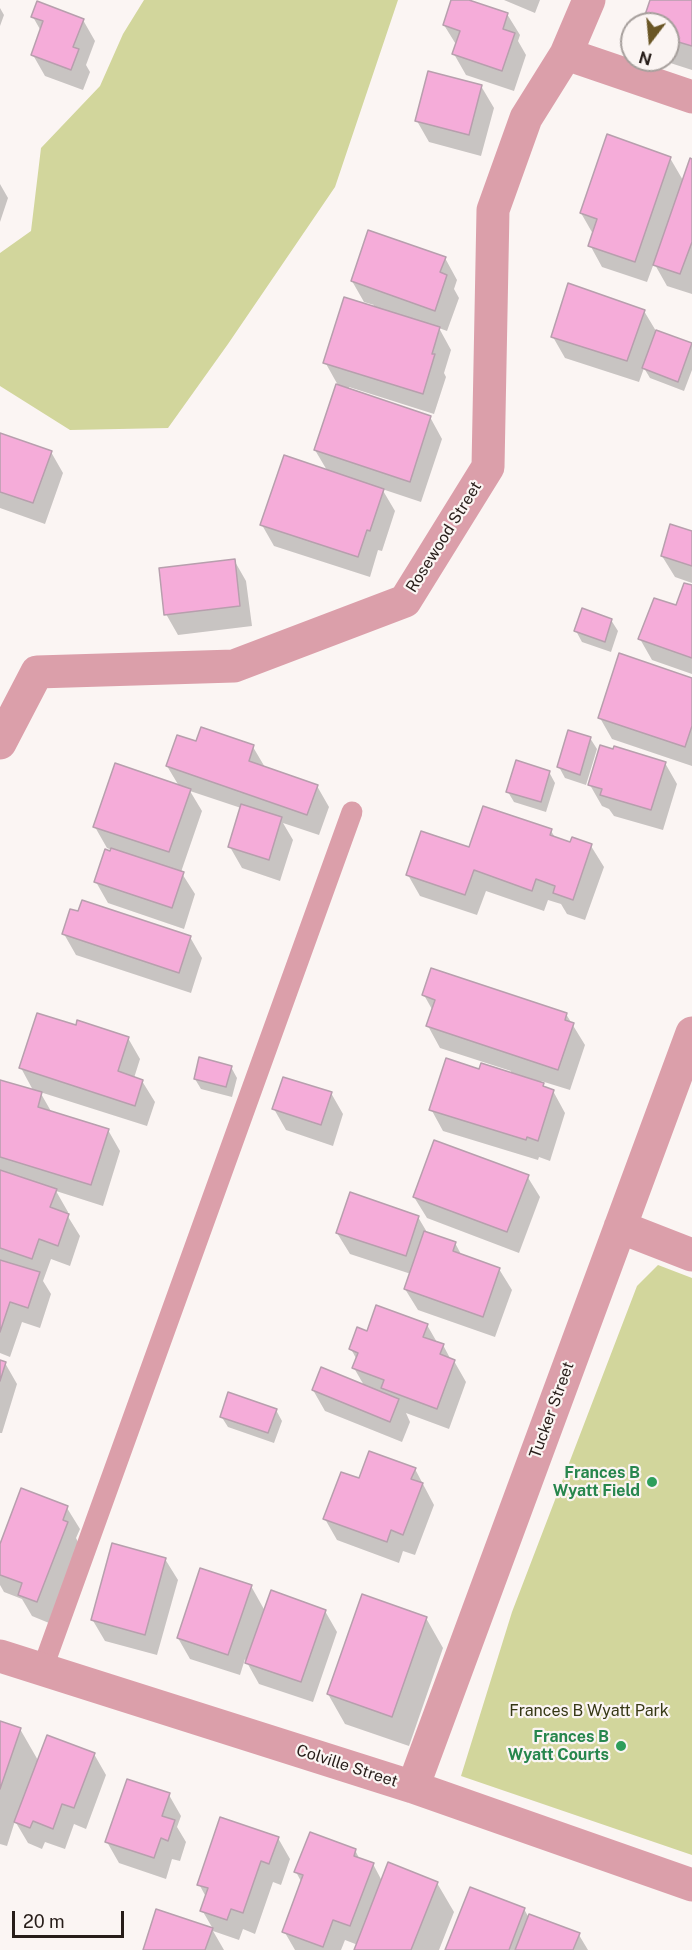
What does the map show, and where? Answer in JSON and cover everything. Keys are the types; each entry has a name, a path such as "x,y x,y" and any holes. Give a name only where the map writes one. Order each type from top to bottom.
{"street":[{"name":"Rosewood Street","path":"0,743 37,672 234,666 405,601 488,467 493,210 526,118 566,54 589,0"},
{"path":"566,54 692,97"},
{"name":"Tucker Street","path":"413,1787 692,1033"},
{"path":"620,1227 692,1255"},
{"name":"Colville Street","path":"0,1656 413,1787 692,1885"}],"lane":[{"path":"42,1670 352,812"}],"green space":[{"path":"144,0 398,0 335,187 168,428 70,430 0,386 0,253 31,231 41,148 100,86 123,34"},
{"name":"Frances B Wyatt Park","path":"658,1265 692,1278 692,1855 461,1776 512,1612 637,1286"}],"building":[{"path":"451,0 469,0 508,13 503,29 515,33 502,71 452,54 460,31 443,25"},
{"path":"650,0 692,0 692,46 680,42 680,12 646,12"},
{"path":"37,1 84,19 73,47 79,49 71,70 31,55 43,21 31,17"},
{"path":"428,71 482,85 469,135 415,121"},
{"path":"607,134 671,157 635,262 588,246 597,219 580,213"},
{"path":"690,158 692,159 692,242 680,274 653,265"},
{"path":"368,230 446,257 440,272 447,275 435,311 351,281"},
{"path":"568,283 645,310 627,361 551,337"},
{"path":"344,297 440,327 423,394 323,363"},
{"path":"656,330 692,343 678,382 642,368"},
{"path":"336,384 431,416 410,482 314,450"},
{"path":"0,433 52,451 33,503 0,492"},
{"path":"284,455 384,489 370,531 367,530 358,557 260,525"},
{"path":"670,524 692,531 692,566 661,556"},
{"path":"235,559 240,606 164,615 159,568"},
{"path":"684,583 692,585 692,658 638,639 654,598 676,605"},
{"path":"582,608 612,619 605,642 574,631"},
{"path":"619,653 692,678 692,726 685,747 598,718"},
{"path":"201,727 254,745 249,761 318,785 307,815 166,766 177,735 196,741"},
{"path":"568,730 591,737 580,775 557,767"},
{"path":"600,745 613,749 614,746 666,762 651,810 600,795 602,789 588,785"},
{"path":"516,760 550,771 541,802 506,792"},
{"path":"115,763 191,789 169,852 93,827"},
{"path":"241,804 282,817 269,860 228,847"},
{"path":"483,806 552,829 550,835 570,842 572,837 592,844 573,900 553,893 555,886 536,879 532,891 474,870 465,895 406,875 421,831 469,847"},
{"path":"111,848 184,872 172,908 94,882 105,849 110,851"},
{"path":"82,900 191,936 179,973 62,934 70,909 78,911"},
{"path":"431,968 567,1013 565,1020 574,1023 558,1070 426,1026 435,1000 422,995"},
{"path":"37,1013 76,1025 77,1020 129,1037 118,1071 143,1080 135,1106 19,1068"},
{"path":"199,1057 232,1066 226,1087 194,1079"},
{"path":"446,1058 479,1069 481,1063 544,1083 543,1086 554,1090 538,1141 527,1137 526,1140 429,1110"},
{"path":"283,1077 332,1092 321,1125 272,1109"},
{"path":"0,1080 42,1092 38,1107 109,1129 91,1185 0,1157"},
{"path":"434,1140 529,1175 507,1232 413,1197"},
{"path":"0,1170 57,1189 50,1207 69,1214 58,1246 39,1239 32,1259 0,1248"},
{"path":"350,1192 419,1216 406,1256 336,1233"},
{"path":"424,1231 456,1242 453,1251 500,1268 483,1317 404,1289"},
{"path":"0,1260 40,1272 28,1308 10,1302 0,1332"},
{"path":"376,1305 428,1324 423,1337 444,1344 440,1354 455,1360 437,1409 381,1388 384,1380 352,1368 358,1353 349,1349 357,1327 367,1331"},
{"path":"0,1360 6,1362 0,1381"},
{"path":"321,1367 399,1399 390,1422 312,1390"},
{"path":"228,1392 277,1409 268,1433 220,1417"},
{"path":"369,1451 416,1468 411,1479 423,1483 403,1535 391,1530 387,1542 323,1519 341,1472 359,1478"},
{"path":"21,1488 68,1506 63,1520 68,1522 37,1602 18,1595 22,1583 0,1575 0,1544"},
{"path":"112,1543 166,1558 145,1635 91,1620"},
{"path":"200,1568 252,1585 228,1655 177,1638"},
{"path":"271,1590 326,1610 301,1682 245,1663"},
{"path":"362,1594 427,1617 392,1717 327,1694"},
{"path":"0,1721 21,1728 0,1789"},
{"path":"47,1735 95,1753 74,1808 62,1804 53,1829 33,1821 30,1828 14,1822"},
{"path":"127,1779 170,1793 162,1816 175,1820 168,1841 161,1838 154,1858 105,1842"},
{"path":"220,1817 279,1837 269,1864 261,1861 243,1913 231,1909 227,1920 200,1911 208,1888 197,1885"},
{"path":"310,1832 356,1849 354,1856 374,1863 350,1926 333,1920 323,1947 282,1932 303,1875 294,1872"},
{"path":"388,1862 438,1882 411,1950 354,1950"},
{"path":"470,1887 525,1908 509,1950 445,1950"},
{"path":"156,1909 213,1928 205,1950 143,1950"},
{"path":"529,1914 580,1933 573,1950 515,1950"}],"place":[{"name":"Frances B Wyatt Field","path":"652,1482"},
{"name":"Frances B Wyatt Courts","path":"621,1746"}]}
